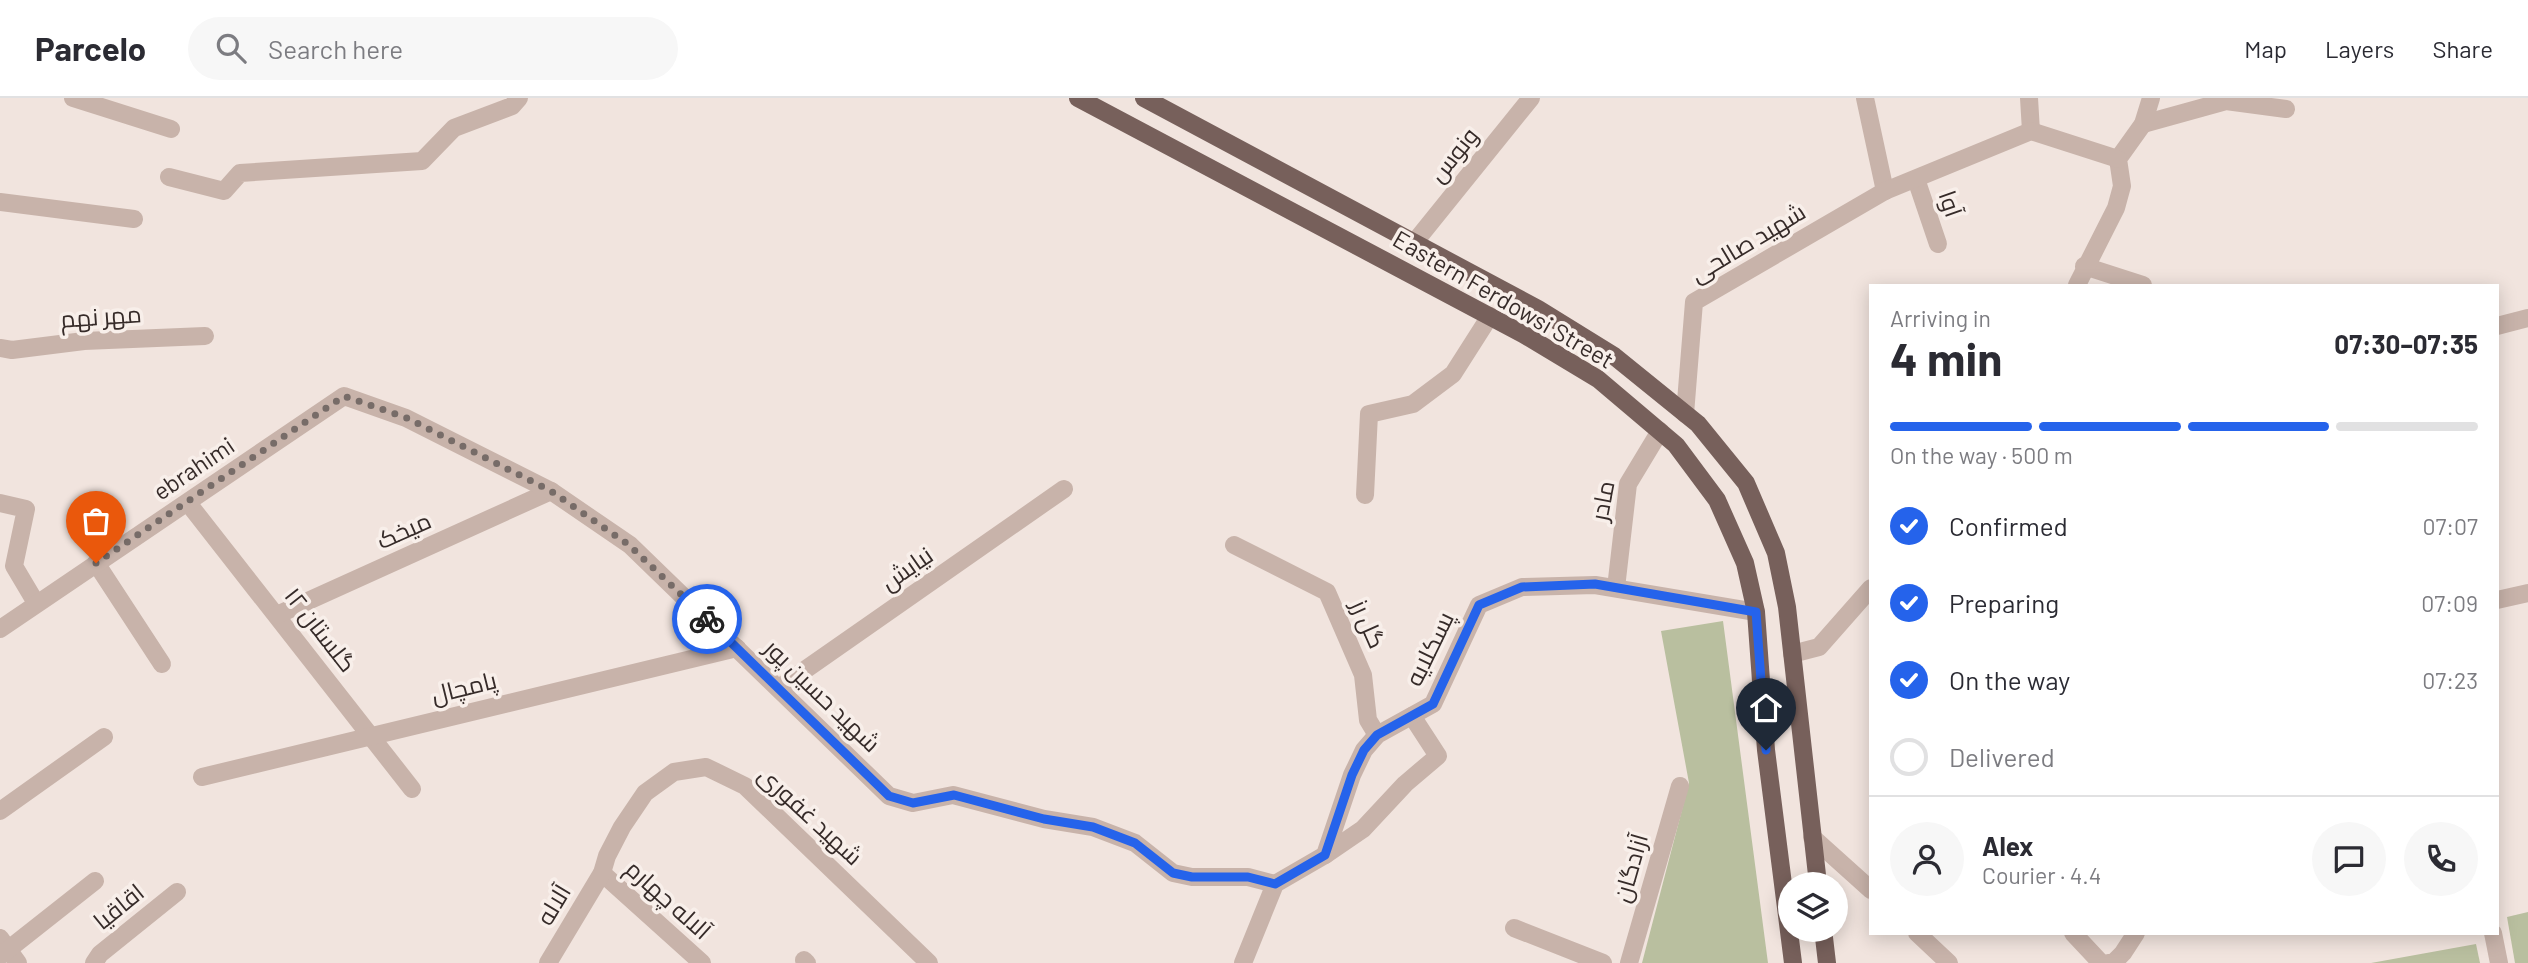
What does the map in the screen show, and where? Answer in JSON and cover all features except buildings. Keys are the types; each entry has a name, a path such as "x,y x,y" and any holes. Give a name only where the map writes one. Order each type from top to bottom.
{"main road":[{"name":"Eastern Ferdowsi Street","path":"1078,98 1490,316 1598,379 1676,445 1717,500 1745,563 1756,612 1766,750 1793,963"},
{"name":"Eastern Ferdowsi Street","path":"1144,98 1538,309 1614,356 1698,424 1746,483 1776,554 1787,607 1816,872"},
{"path":"1825,942 1827,963"}],"street":[{"path":"73,98 171,129"},
{"name":"ونوس","path":"1414,243 1531,98"},
{"path":"1865,98 1885,191"},
{"path":"2029,98 2031,131 2118,159"},
{"path":"2077,284 2084,266 2116,208 2122,186 2118,159 2143,124 2151,98"},
{"path":"2143,124 2226,101 2286,109"},
{"path":"169,177 224,191 240,173 422,161 454,128 515,102"},
{"name":"شهید صالحی","path":"1685,414 1694,302 1885,191 2031,131"},
{"name":"آوا","path":"1916,179 1938,244"},
{"path":"0,202 134,219"},
{"path":"2084,266 2140,284"},
{"path":"1365,495 1369,414 1413,404 1453,374 1490,316"},
{"path":"2499,325 2528,318"},
{"name":"مهر نهم","path":"0,348 12,350 84,341 205,336"},
{"name":"شهید حسین پور","path":"344,396 407,418 551,491 629,545 889,796 913,803 954,795 1044,819 1093,827 1135,843 1173,873 1192,877 1248,877 1275,884"},
{"name":"ebrahimi","path":"0,629 344,396"},
{"name":"مادر","path":"1616,588 1628,484 1660,431"},
{"name":"نیایش","path":"779,688 1064,489"},
{"name":"میخک","path":"277,615 551,491"},
{"path":"0,503 26,509 14,566 36,603"},
{"name":"گلستان ۱۲","path":"188,503 412,789"},
{"name":"گل رز","path":"1234,545 1327,592 1363,675 1368,720 1377,735"},
{"path":"96,563 162,664"},
{"name":"پسکلایه","path":"1325,855 1352,775 1364,750 1377,735 1433,704 1479,605 1522,587 1595,584 1756,612"},
{"path":"1792,654 1819,647 1869,590"},
{"path":"2499,600 2528,593"},
{"name":"پامچال","path":"202,777 737,648"},
{"path":"1243,963 1275,884 1363,829 1405,784 1438,756 1412,716"},
{"path":"0,811 104,737"},
{"name":"شهید غفوری","path":"602,873 607,856 622,827 645,793 674,772 706,767 745,786 929,963"},
{"name":"آزادگان","path":"1629,963 1680,786"},
{"path":"1812,836 1869,888"},
{"name":"آلاله","path":"548,963 602,873"},
{"name":"آلاله چهارم","path":"602,873 702,963"},
{"path":"7,952 95,881"},
{"name":"اقاقیا","path":"93,963 100,954 177,892"},
{"path":"1514,928 1603,963"},
{"path":"1919,935 1950,963"},
{"path":"2075,935 2101,963"},
{"path":"2108,963 2113,963 2123,953 2135,935"},
{"path":"2493,935 2499,963"}],"green space":[{"path":"1723,621 1768,963 1642,963 1689,783 1661,631"},
{"path":"2528,912 2528,963 2515,963 2507,917"},
{"path":"2476,944 2480,963 2371,963"}],"way so far":[{"path":"96,563 344,396 407,418 551,491 629,545 707,619"}],"route":[{"path":"707,619 889,796 913,803 954,795 1044,819 1093,827 1135,843 1173,873 1192,877 1248,877 1275,884 1325,855 1352,775 1364,750 1377,735 1433,704 1479,605 1522,587 1595,584 1756,612 1766,750"}]}
